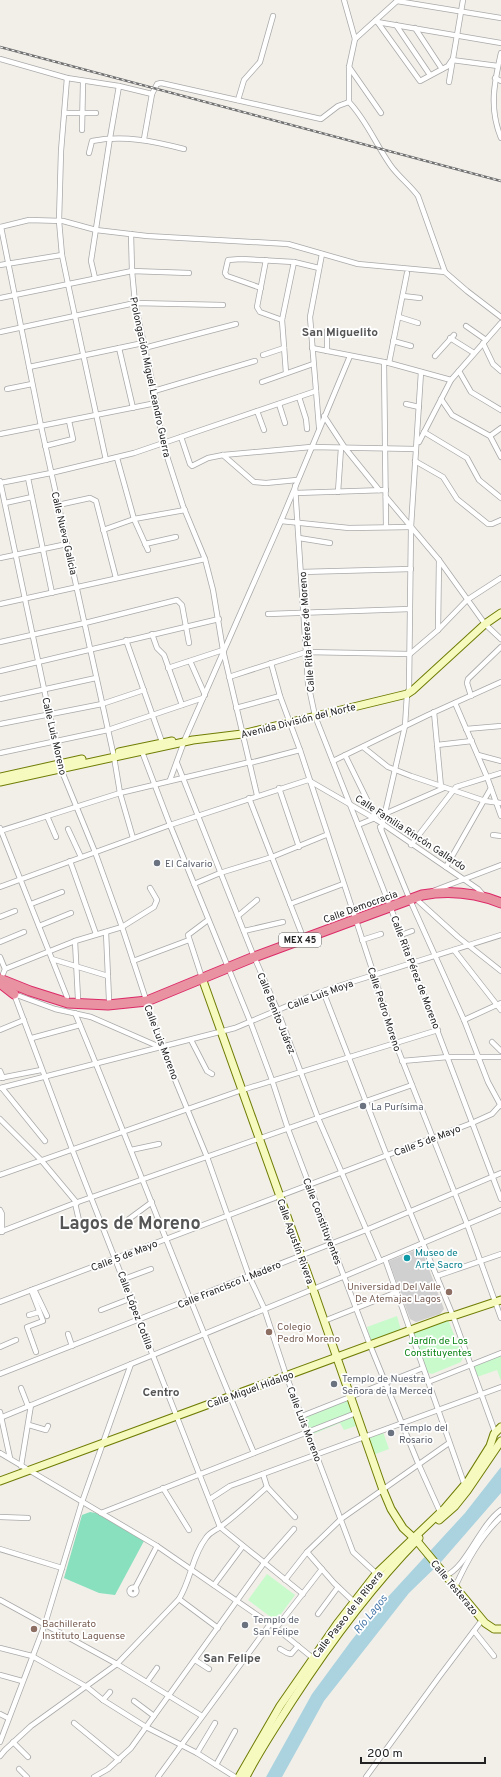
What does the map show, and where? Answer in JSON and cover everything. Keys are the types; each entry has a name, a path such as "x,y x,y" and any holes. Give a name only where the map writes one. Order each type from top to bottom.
{"highway":[{"name":"Calle Democracia","path":"1,980 16,990 74,1004 108,1005 146,999 390,906 416,898 438,892 451,892 485,897"},
{"name":"Calle Familia Rincón Gallardo","path":"485,897 501,903"},
{"name":"Calle Democracia","path":"1,980 52,994 78,999 146,999"}],"street":[{"path":"344,0 356,37 349,67 349,102 361,115 392,168 413,188 418,196 446,272 467,291 501,317"},
{"path":"449,82 463,0"},
{"path":"356,37 377,21 397,1 461,13 501,18"},
{"path":"238,100 244,80 260,62 273,16"},
{"path":"377,21 501,43"},
{"path":"377,21 418,79 422,80 448,66 452,60"},
{"path":"396,25 430,75"},
{"path":"415,28 442,69"},
{"path":"501,53 495,78 494,111 501,138"},
{"path":"0,59 83,82 119,86 152,94"},
{"path":"452,60 498,66"},
{"path":"349,67 381,113"},
{"path":"67,78 59,221 62,255 106,460"},
{"path":"495,78 501,81"},
{"path":"82,130 83,82"},
{"path":"144,140 152,94 157,84 164,83 321,120 338,106 349,102"},
{"path":"95,278 91,261 119,86"},
{"path":"64,113 96,113"},
{"path":"89,153 92,141 110,138 144,140 184,149"},
{"path":"1,227 29,220 59,221 96,230 131,234 288,244 358,264 446,272"},
{"name":"Calle Nueva Galicia","path":"1,227 45,446 85,623 120,793 133,838"},
{"name":"Prolongación Miguel Leandro Guerra","path":"131,234 135,303 154,391 163,444 185,510 205,559 219,619 223,650 257,795"},
{"path":"319,429 310,317 322,254"},
{"path":"0,265 62,255"},
{"path":"261,288 227,276 225,273 227,260 235,259 294,262 319,268"},
{"path":"266,260 258,310 282,320"},
{"path":"286,373 282,320 294,262"},
{"path":"0,298 132,271 189,273"},
{"path":"386,527 387,363 399,317 407,273"},
{"path":"403,296 420,298"},
{"path":"0,332 135,303 223,305"},
{"path":"399,317 418,323"},
{"path":"381,830 405,726 406,692 410,654 411,526 416,449 451,380 501,323"},
{"path":"29,367 119,348 144,346 236,324"},
{"path":"466,326 484,341 493,364 501,371"},
{"path":"327,331 327,351"},
{"path":"435,356 452,337 474,353"},
{"path":"393,341 411,346"},
{"path":"119,348 132,408"},
{"path":"262,355 284,348"},
{"path":"312,348 387,363 451,380"},
{"path":"170,780 185,740 223,650 281,521 311,446 350,356"},
{"path":"154,391 255,361"},
{"path":"262,382 313,364"},
{"path":"459,371 471,392 501,410"},
{"path":"418,444 421,372"},
{"path":"6,389 32,384"},
{"path":"0,482 28,478 117,458 163,444 316,391"},
{"path":"299,397 308,429"},
{"path":"441,399 452,415 490,436 501,457"},
{"path":"0,434 156,403"},
{"path":"278,404 285,422"},
{"path":"406,404 419,406"},
{"path":"257,411 264,430"},
{"path":"324,416 343,448 379,490"},
{"path":"45,446 73,439 69,421"},
{"path":"490,436 501,428"},
{"path":"424,432 467,458 479,480 501,498"},
{"path":"181,437 192,466 208,458 223,455 311,446 416,449"},
{"path":"338,492 343,448"},
{"path":"223,455 254,482 266,483 297,480"},
{"path":"117,458 134,520 148,550"},
{"path":"415,461 444,477 457,499 488,524 501,520"},
{"path":"28,478 52,593"},
{"name":"Calle Luis Moreno","path":"0,482 61,766 122,926 162,1048 207,1157 249,1276 264,1308 286,1375 353,1552 382,1579"},
{"name":"Calle Rita Pérez de Moreno","path":"295,486 308,683 315,716 412,962 501,1199"},
{"path":"296,494 386,490"},
{"path":"5,503 32,497"},
{"path":"386,497 439,560 484,622 501,639"},
{"path":"58,505 90,498 96,500 116,578"},
{"path":"103,530 134,520 185,510"},
{"path":"281,521 298,524 349,528 411,526"},
{"path":"146,544 176,537"},
{"path":"299,538 330,543"},
{"path":"0,558 67,544"},
{"path":"0,604 205,559"},
{"path":"438,630 439,560"},
{"path":"301,572 411,569"},
{"path":"229,677 306,652 410,654 438,630 467,600 501,578"},
{"path":"0,642 178,600 182,605 189,643"},
{"name":"Avenida División del Norte","path":"142,750 162,742 242,734 406,692 501,608"},
{"path":"268,614 410,609"},
{"name":"Avenida División del Norte","path":"484,622 501,613"},
{"path":"0,671 90,648 219,619"},
{"path":"152,634 157,648 164,655 182,705"},
{"path":"126,640 162,742"},
{"path":"471,696 467,683 468,679 501,647"},
{"path":"168,668 223,650"},
{"path":"190,661 204,697"},
{"name":"Calle Pedro Moreno","path":"271,663 280,696 300,750 326,835 374,975 394,1042 498,1301 501,1318"},
{"path":"0,699 96,678"},
{"path":"332,760 501,682"},
{"path":"0,724 102,704 144,690"},
{"path":"236,708 280,696"},
{"path":"0,753 108,730 153,716 204,697"},
{"path":"455,703 472,740 491,788 499,803 501,816"},
{"path":"434,712 442,787"},
{"path":"466,729 501,726"},
{"name":"Avenida División del Norte","path":"0,777 142,750 185,740"},
{"path":"437,746 472,740"},
{"path":"363,747 394,770 453,791 485,801 499,803"},
{"name":"Calle Constituyentes","path":"142,750 154,785 250,1021 288,1129 370,1345 418,1464 441,1514"},
{"path":"67,997 40,926 0,830 120,793 300,750"},
{"path":"345,755 375,819 416,898 435,956 464,1020 488,1082 501,1104"},
{"path":"478,755 501,761"},
{"name":"Calle Benito Juárez","path":"177,763 254,957 277,1009 318,1118 366,1230 397,1292 437,1410 466,1488"},
{"name":"Avenida División del Norte","path":"0,782 61,766"},
{"path":"411,845 456,787 501,773"},
{"path":"0,887 170,824 257,795 308,780"},
{"name":"Calle Familia Rincón Gallardo","path":"308,780 382,823 411,845 478,889 485,897"},
{"path":"358,825 375,819 442,787"},
{"path":"279,788 299,847"},
{"path":"446,867 485,801 491,788"},
{"path":"249,798 301,932"},
{"path":"46,816 56,837"},
{"path":"68,829 81,857"},
{"path":"194,884 220,873 299,847 326,835"},
{"path":"493,835 501,836"},
{"path":"70,861 96,934"},
{"path":"416,898 501,865"},
{"path":"290,904 343,884"},
{"path":"0,957 1,980 49,951 122,926 154,907 157,900 150,888"},
{"path":"31,904 62,892"},
{"path":"416,898 469,946 494,964 501,971"},
{"path":"238,916 257,900"},
{"path":"0,917 15,911"},
{"path":"40,926 71,913"},
{"path":"133,961 189,940 188,935 208,920"},
{"path":"244,931 283,922"},
{"path":"401,935 412,931"},
{"path":"0,942 24,932"},
{"path":"106,932 109,1000"},
{"path":"362,940 381,934"},
{"name":"Calle Luis Moya","path":"1,1088 222,1032 235,1028 323,990 501,935"},
{"name":"Calle Agustín Rivera","path":"189,940 383,1490 391,1509 403,1528 415,1540"},
{"path":"75,941 78,999"},
{"path":"454,950 499,1004 501,1010"},
{"path":"52,959 108,976"},
{"path":"494,964 501,965"},
{"path":"16,990 56,1009 91,1017 162,1048"},
{"name":"Calle López Cotilla","path":"16,990 24,1020 32,1038 41,1070 132,1298 176,1416 220,1527"},
{"path":"323,990 367,1100 387,1156 453,1316 482,1395 499,1430 495,1439 501,1441"},
{"path":"464,1020 499,1004"},
{"path":"75,1013 254,1453"},
{"path":"0,1030 24,1020"},
{"path":"32,1038 80,1024"},
{"path":"0,1175 272,1080 438,1030"},
{"path":"191,1040 207,1071 212,1074"},
{"path":"492,1042 501,1051"},
{"path":"402,1061 448,1057 501,1057"},
{"path":"0,1070 2,1078 41,1070"},
{"path":"0,1210 2,1214 1,1232 76,1203 412,1085"},
{"path":"1,1088 45,1141"},
{"name":"Calle 5 de Mayo","path":"0,1302 472,1123 492,1114 501,1104"},
{"path":"0,1119 41,1160 76,1203 80,1225"},
{"path":"131,1150 159,1144"},
{"name":"Calle Francisco I. Madero","path":"0,1374 366,1230 501,1173"},
{"path":"129,1219 152,1202"},
{"path":"1,1418 501,1210"},
{"path":"437,1276 501,1254"},
{"path":"124,1279 151,1269"},
{"path":"33,1290 43,1321 27,1327 36,1352"},
{"path":"33,1290 47,1316"},
{"path":"324,1321 397,1292"},
{"path":"101,1310 132,1298"},
{"name":"Calle Miguel Hidalgo","path":"0,1481 410,1330 498,1301"},
{"path":"29,1315 39,1312"},
{"path":"68,1334 72,1346"},
{"path":"0,1347 16,1340"},
{"path":"428,1382 470,1364 501,1353"},
{"path":"0,1742 2,1729 8,1718 45,1624 82,1502 130,1364"},
{"path":"302,1416 423,1368"},
{"path":"21,1388 30,1405 29,1425 21,1466"},
{"path":"210,1499 230,1486 364,1436 501,1388"},
{"path":"0,1412 10,1458"},
{"path":"101,1513 356,1413"},
{"path":"29,1425 46,1430 48,1426"},
{"name":"Calle Paseo de la Ribera","path":"466,1488 499,1430"},
{"name":"Calle Paseo de la Ribera","path":"246,1777 315,1660 354,1602 376,1574 415,1540 466,1488 501,1441"},
{"path":"285,1580 307,1552 341,1519 449,1443"},
{"path":"0,1453 157,1546 191,1568 276,1628 315,1660"},
{"path":"263,1474 267,1487 296,1517"},
{"path":"0,1756 2,1749 117,1664 179,1599 185,1590 191,1568 205,1539 210,1533 220,1527 267,1487"},
{"path":"163,1488 189,1530"},
{"path":"443,1573 452,1573 458,1568 481,1530 501,1510"},
{"name":"Calle Paseo de la Ribera","path":"239,1777 280,1706 315,1660 382,1579 410,1548 415,1540 426,1532 441,1514"},
{"path":"0,1517 28,1518"},
{"path":"455,1586 464,1568 487,1531 501,1518"},
{"path":"220,1527 303,1594"},
{"path":"94,1777 119,1760 131,1748 264,1563 294,1528"},
{"path":"410,1548 422,1548 426,1532"},
{"name":"Calle Testerazo","path":"415,1540 482,1620 494,1629 501,1630"},
{"path":"135,1588 157,1546"},
{"path":"214,1585 243,1546"},
{"path":"0,1550 62,1568"},
{"path":"307,1552 322,1570 354,1602"},
{"path":"276,1628 322,1570"},
{"path":"318,1614 338,1587"},
{"path":"179,1599 218,1628"},
{"path":"0,1600 117,1664 202,1716"},
{"path":"366,1777 482,1620"},
{"path":"158,1777 270,1624"},
{"path":"474,1631 494,1656"},
{"path":"280,1649 286,1654 291,1654 298,1646"},
{"path":"0,1648 32,1656 87,1687 103,1700 146,1727 197,1753 235,1777"},
{"path":"195,1660 209,1669"},
{"path":"147,1682 157,1668"},
{"path":"0,1675 22,1681"},
{"path":"103,1700 110,1692"},
{"path":"134,1701 154,1716"},
{"path":"0,1714 8,1718"},
{"path":"74,1723 119,1760"},
{"path":"197,1753 215,1723"},
{"path":"216,1765 235,1731"},
{"path":"13,1742 28,1757"},
{"path":"19,1769 27,1777"}],"shaded area":[{"path":"421,1248 444,1309 440,1314 416,1322 410,1319 389,1261"}],"green space":[{"path":"397,1316 401,1330 371,1341 367,1327"},
{"name":"Jardín de Los Constituyentes","path":"445,1319 449,1322 463,1357 461,1362 432,1374 426,1372 413,1336 414,1331"},
{"path":"501,1355 501,1381 497,1370 477,1377 473,1365"},
{"path":"346,1396 356,1426 344,1430 340,1423 311,1435 302,1414"},
{"path":"383,1432 389,1449 373,1455 366,1438"},
{"path":"90,1512 96,1513 144,1541 115,1595 99,1593 64,1578 82,1515"},
{"path":"267,1574 295,1595 276,1621 248,1600"}],"water":[{"path":"501,1467 501,1493 441,1562 409,1593 324,1701 282,1777 266,1777 312,1694 351,1641 375,1611 465,1513"}],"railway":[{"path":"0,47 501,181"}],"place":[{"name":"El Calvario","path":"157,863"},
{"name":"La Purísima","path":"363,1106"},
{"name":"Museo de Arte Sacro","path":"407,1258"},
{"name":"Universidad Del Valle De Atemajac Lagos","path":"449,1292"},
{"name":"Colegio Pedro Moreno","path":"269,1332"},
{"name":"Templo de Nuestra Señora de la Merced","path":"334,1384"},
{"name":"Templo del Rosario","path":"391,1433"},
{"name":"Templo de San Felipe","path":"245,1625"},
{"name":"Bachillerato Instituto Laguense","path":"34,1629"}],"district":[{"name":"San Miguelito","path":"340,332"},
{"name":"Lagos de Moreno","path":"130,1223"},
{"name":"Centro","path":"161,1392"},
{"name":"San Felipe","path":"232,1658"}],"water label":[{"name":"Río Lagos","path":"370,1614"}]}
